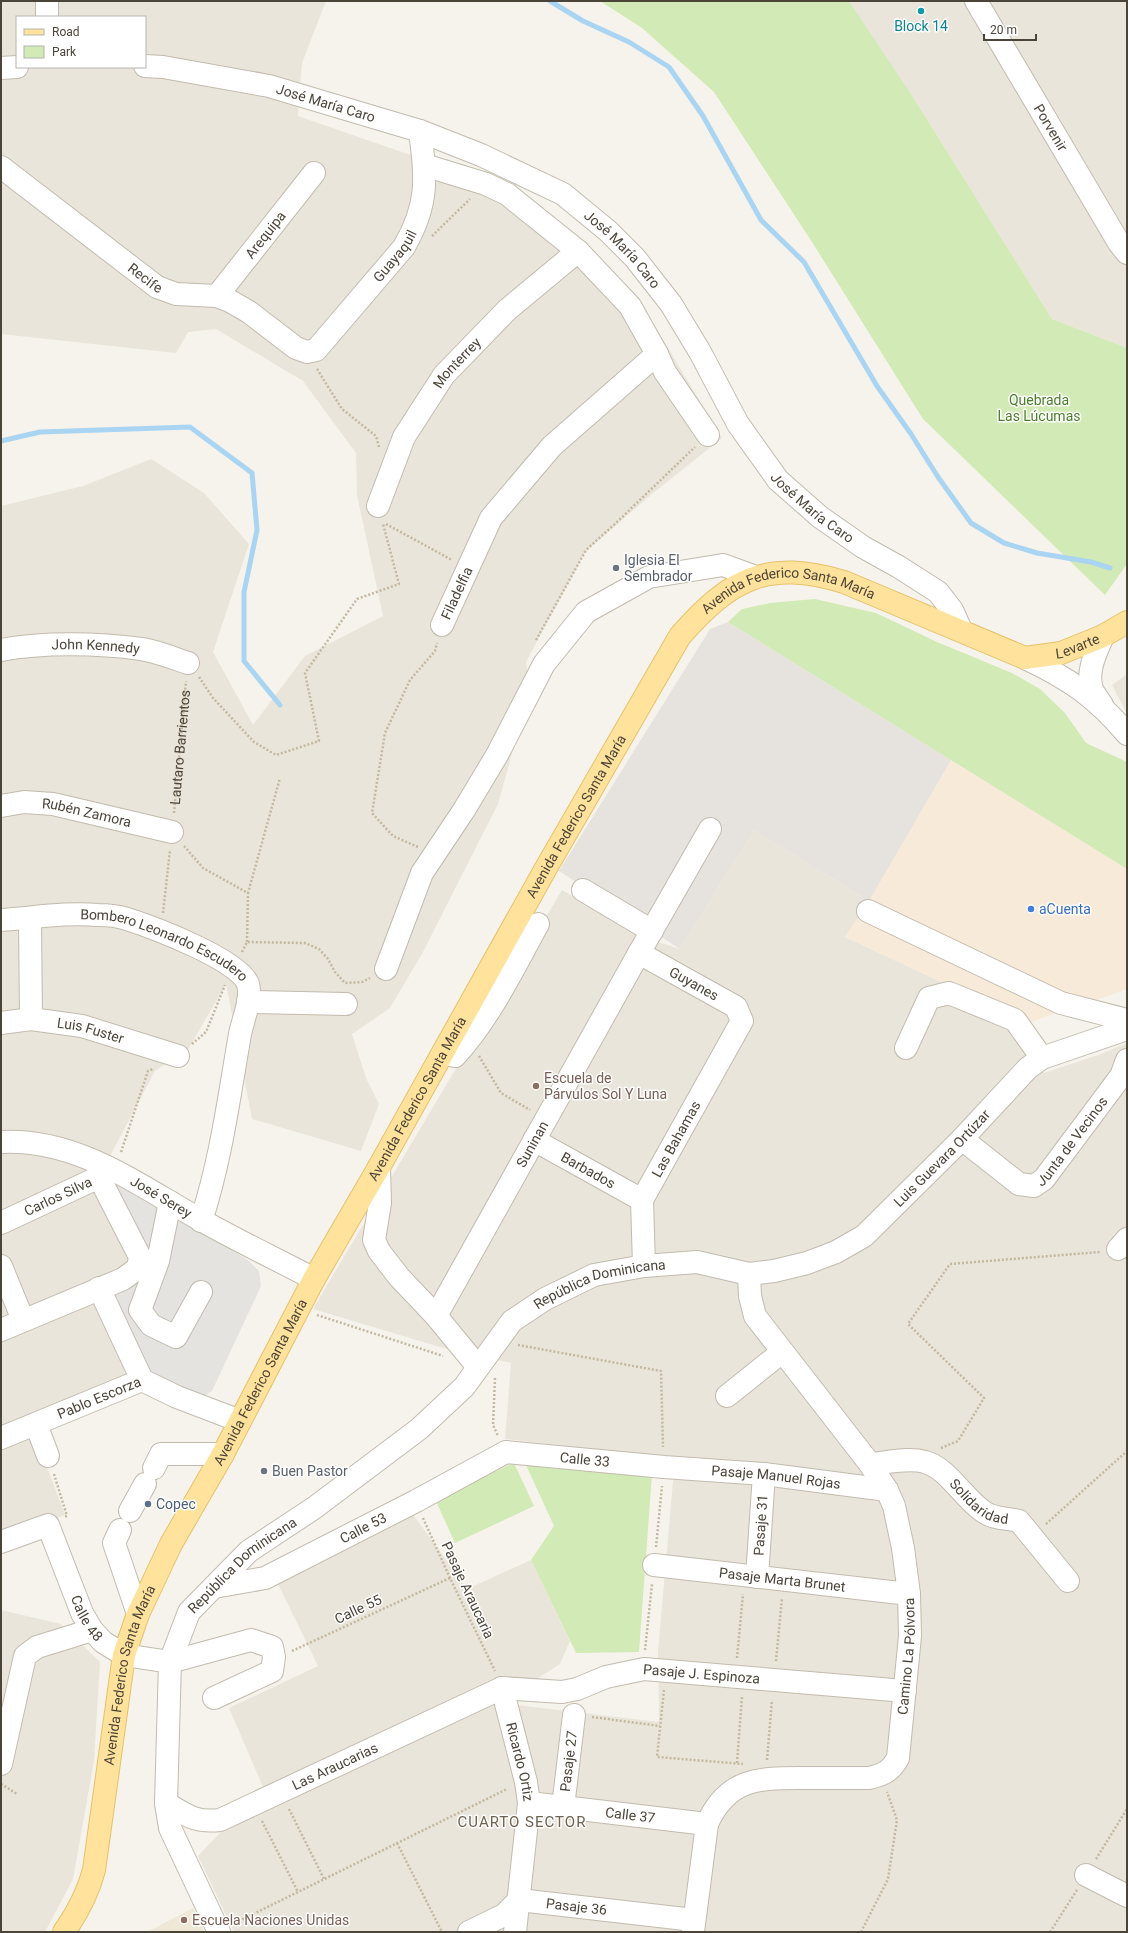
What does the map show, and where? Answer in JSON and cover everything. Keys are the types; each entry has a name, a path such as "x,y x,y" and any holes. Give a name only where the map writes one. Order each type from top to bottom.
{"main road":[{"name":"Avenida Federico Santa María","path":"64,1932 81,1905 94,1870 124,1655 138,1614 171,1544 223,1454 314,1279 379,1167 546,868 680,636 702,610 726,592 756,577 775,573 797,572 821,575 851,584 1025,658"},
{"name":"Levarte","path":"1025,658 1061,653 1103,636 1127,622"}],"street":[{"path":"47,1 47,16"},
{"name":"Porvenir","path":"976,1 1119,243 1127,253"},
{"path":"1,68 16,66"},
{"name":"José María Caro","path":"146,66 163,67 269,86 420,131 481,154 563,194 608,231 635,258 671,304 700,352 738,424 778,480 820,517 863,547 899,567 938,592 952,610 961,630"},
{"name":"Guayaquil","path":"307,352 316,350 404,247 414,231 421,212 424,187 424,165 420,131"},
{"path":"424,165 486,184 507,194 578,252 630,306 658,354 665,372 708,435"},
{"name":"Arequipa","path":"217,296 314,173"},
{"name":"Recife","path":"5,178 102,243 157,287 176,294 217,296 230,301 249,312 296,348 307,352"},
{"name":"Monterrey","path":"378,506 404,437 444,375 507,310 578,252"},
{"name":"Filadelfia","path":"442,625 491,518 552,446 658,354"},
{"path":"386,969 422,873 464,810 497,755 544,664 586,612 649,577 723,565 756,577"},
{"path":"1103,636 1093,660 1091,675 1092,688 1118,720"},
{"name":"John Kennedy","path":"1,650 79,644 142,649 188,662"},
{"path":"1025,658 1058,674 1092,697 1118,720"},
{"name":"Rubén Zamora","path":"1,806 24,802 53,804 172,832"},
{"name":"Suninan","path":"436,1316 710,829"},
{"path":"583,890 652,931"},
{"path":"868,910 1061,1003 1127,1020"},
{"name":"Bombero Leonardo Escudero","path":"1,920 64,914 98,914 126,918 221,959 244,976 248,985 248,1002 242,1024 218,1160 201,1221"},
{"path":"30,918 31,1019"},
{"path":"443,1053 455,1056 470,1040 495,1002 538,924"},
{"name":"Guyanes","path":"639,953 736,1007 742,1021"},
{"path":"906,1048 928,998 949,993 1015,1020 1042,1058"},
{"path":"248,1002 346,1004"},
{"name":"Luis Fuster","path":"1,1023 31,1019 82,1026 178,1056"},
{"name":"Las Bahamas","path":"642,1200 742,1021"},
{"name":"Luis Guevara Ortúzar","path":"749,1274 774,1271 807,1263 836,1252 864,1236 962,1139 1028,1068 1042,1058 1127,1028"},
{"name":"Junta de Vecinos","path":"962,1139 1019,1184 1034,1186 1044,1179 1116,1083 1121,1076 1127,1060"},
{"name":"Barbados","path":"534,1140 642,1200"},
{"name":"José Serey","path":"1,1142 14,1141 68,1150 107,1173 170,1202 201,1221 314,1279"},
{"path":"379,1167 380,1203 374,1240 379,1252 399,1278 487,1369"},
{"path":"1,1330 132,1274 138,1268 140,1257 107,1173"},
{"name":"Carlos Silva","path":"1,1223 107,1173"},
{"path":"642,1200 644,1266"},
{"path":"170,1202 158,1261 140,1310 151,1325 176,1337 201,1292"},
{"name":"República Dominicana","path":"219,1932 170,1828 166,1803 170,1662 189,1612 249,1551 314,1508 419,1429 464,1387 487,1369 512,1321 545,1299 594,1275 644,1266 697,1262 749,1274"},
{"path":"1,1266 23,1320"},
{"name":"Camino La Pólvora","path":"749,1274 750,1296 755,1316 870,1464 887,1490 894,1506 910,1594 910,1636 898,1758 892,1768 881,1776"},
{"path":"99,1288 142,1380"},
{"path":"727,1396 782,1352"},
{"name":"Pablo Escorza","path":"1,1438 142,1380 177,1397 240,1421"},
{"path":"36,1424 48,1456"},
{"name":"Calle 33","path":"506,1452 664,1467"},
{"name":"Calle 53","path":"214,1587 265,1578 416,1502 506,1452"},
{"path":"130,1511 161,1454 223,1454"},
{"name":"Solidaridad","path":"870,1464 913,1460 926,1462 938,1468 984,1512 994,1517 1019,1521 1033,1536 1068,1581"},
{"name":"Pasaje Manuel Rojas","path":"664,1467 764,1474 887,1490"},
{"name":"Pasaje 31","path":"751,1576 764,1474"},
{"path":"1,1542 48,1525"},
{"name":"Calle 48","path":"48,1525 82,1613 92,1630 103,1642 124,1655 170,1662"},
{"path":"120,1530 114,1543 138,1614"},
{"name":"Pasaje Marta Brunet","path":"654,1565 910,1594"},
{"path":"1,1764 7,1707 25,1656 37,1647 92,1630"},
{"path":"170,1662 251,1640 272,1647 274,1657 272,1671 214,1698"},
{"name":"Pasaje J. Espinoza","path":"502,1688 562,1692 577,1689 606,1677 644,1669 905,1691"},
{"name":"Ricardo Ortiz","path":"502,1688 528,1793 515,1932"},
{"name":"Las Araucarias","path":"166,1803 186,1815 205,1822 220,1820 502,1688"},
{"name":"Pasaje 27","path":"563,1807 574,1715"},
{"path":"693,1926 707,1824 714,1809 722,1799 736,1788 762,1778 869,1778 881,1776"},
{"name":"Calle 37","path":"528,1793 563,1807 707,1824"},
{"path":"1086,1875 1127,1896"},
{"path":"469,1932 504,1915 519,1900"},
{"name":"Pasaje 36","path":"519,1900 693,1926"}],"path":[{"path":"307,352 342,409 376,436 381,453"},
{"path":"533,647 586,550 708,435"},
{"path":"188,662 214,698 254,742 276,756 319,741 305,673 357,599 399,584 382,522 468,570"},
{"name":"Filadelfia","path":"435,854 394,836 372,813 384,733 410,680 435,650 442,625"},
{"name":"Lautaro Barrientos","path":"161,932 188,662"},
{"path":"234,968 247,942 248,893 280,778"},
{"path":"172,832 203,868 248,893"},
{"path":"247,942 305,942 319,949 328,959 335,972 345,983 362,982 386,969"},
{"path":"470,1040 501,1093 546,1119"},
{"path":"913,1460 958,1440 984,1398 908,1324 950,1264 1085,1254 1123,1244"},
{"path":"311,1314 446,1357"},
{"path":"487,1369 493,1425 506,1452"},
{"path":"1033,1536 1127,1451"},
{"path":"48,1456 67,1516 48,1525"},
{"name":"Pasaje Araucaria","path":"416,1502 502,1688"},
{"path":"738,1763 739,1677 751,1576"},
{"name":"Calle 55","path":"274,1657 294,1650 450,1578"},
{"path":"666,1670 657,1757 745,1764"},
{"path":"574,1715 660,1726"},
{"path":"861,1932 888,1879 897,1820 881,1776"},
{"path":"1,1784 17,1794"},
{"path":"219,1932 515,1785 528,1793"},
{"path":"286,1803 324,1879"},
{"path":"1050,1932 1127,1809"},
{"path":"260,1817 298,1892"},
{"path":"397,1843 442,1932"}],"shaded area":[{"path":"1,1 326,1 302,63 298,116 497,185 555,218 644,308 722,438 652,494 585,552 526,662 530,689 498,804 423,952 390,1008 352,1034 366,1078 379,1104 361,1151 252,1119 226,984 189,1048 155,1071 101,1173 136,1270 130,1376 32,1426 65,1515 1,1540 1,506 83,486 151,459 204,493 249,544 213,652 253,725 305,656 383,616 357,495 356,453 303,381 216,329 188,332 176,353 1,334"},
{"path":"849,1 1127,1 1127,348 1052,319 911,94"},
{"path":"728,622 951,760 869,901 754,830 680,949 559,871 710,629"},
{"path":"1127,674 1127,714 1112,685"},
{"path":"951,760 1127,869 1127,989 1089,1003 1080,999 1053,1014 1029,1023 845,937 869,901"},
{"path":"754,830 869,901 845,937 1029,1023 1044,1073 1101,1054 1127,1043 1127,1932 234,1932 198,1856 263,1787 229,1708 318,1666 277,1582 412,1513 467,1589 531,1560 570,1641 560,1664 500,1703 659,1722 658,1651 675,1459 505,1439 511,1363 450,1350 313,1309 562,890 646,938 680,949"},
{"path":"125,1182 249,1261 259,1271 261,1286 212,1391 204,1396 147,1376 108,1294 143,1276 111,1186"},
{"path":"1,1610 61,1624 100,1662 94,1761 73,1879 45,1932 1,1932"},
{"name":"Escuela Naciones Unidas","path":"193,1908 204,1932 147,1932"}],"green space":[{"name":"Quebrada Las Lúcumas","path":"600,1 849,1 911,94 1052,319 1127,348 1127,564 1105,595 923,419 812,242 714,92 642,28"},
{"path":"815,599 876,613 937,642 1012,673 1040,689 1065,713 1086,743 1127,762 1127,869 728,622 742,609 770,603"},
{"path":"514,1463 534,1506 455,1543 435,1499"},
{"path":"526,1465 652,1474 639,1652 576,1653 531,1560 554,1526"}],"waterway":[{"path":"550,1 583,21 629,42 669,67 703,116 761,220 804,262 877,386 971,523 1004,543 1037,553 1091,562 1110,568"},
{"path":"1,441 40,432 190,427 252,473 257,530 244,592 244,661 280,705"}],"place":[{"name":"Block 14","path":"921,11"},
{"name":"Iglesia El Sembrador","path":"616,568"},
{"name":"aCuenta","path":"1031,909"},
{"name":"Escuela de Párvulos Sol Y Luna","path":"536,1086"},
{"name":"Buen Pastor","path":"264,1471"},
{"name":"Copec","path":"148,1504"},
{"name":"Escuela Naciones Unidas","path":"184,1920"}],"district":[{"name":"CUARTO SECTOR","path":"522,1822"}]}
